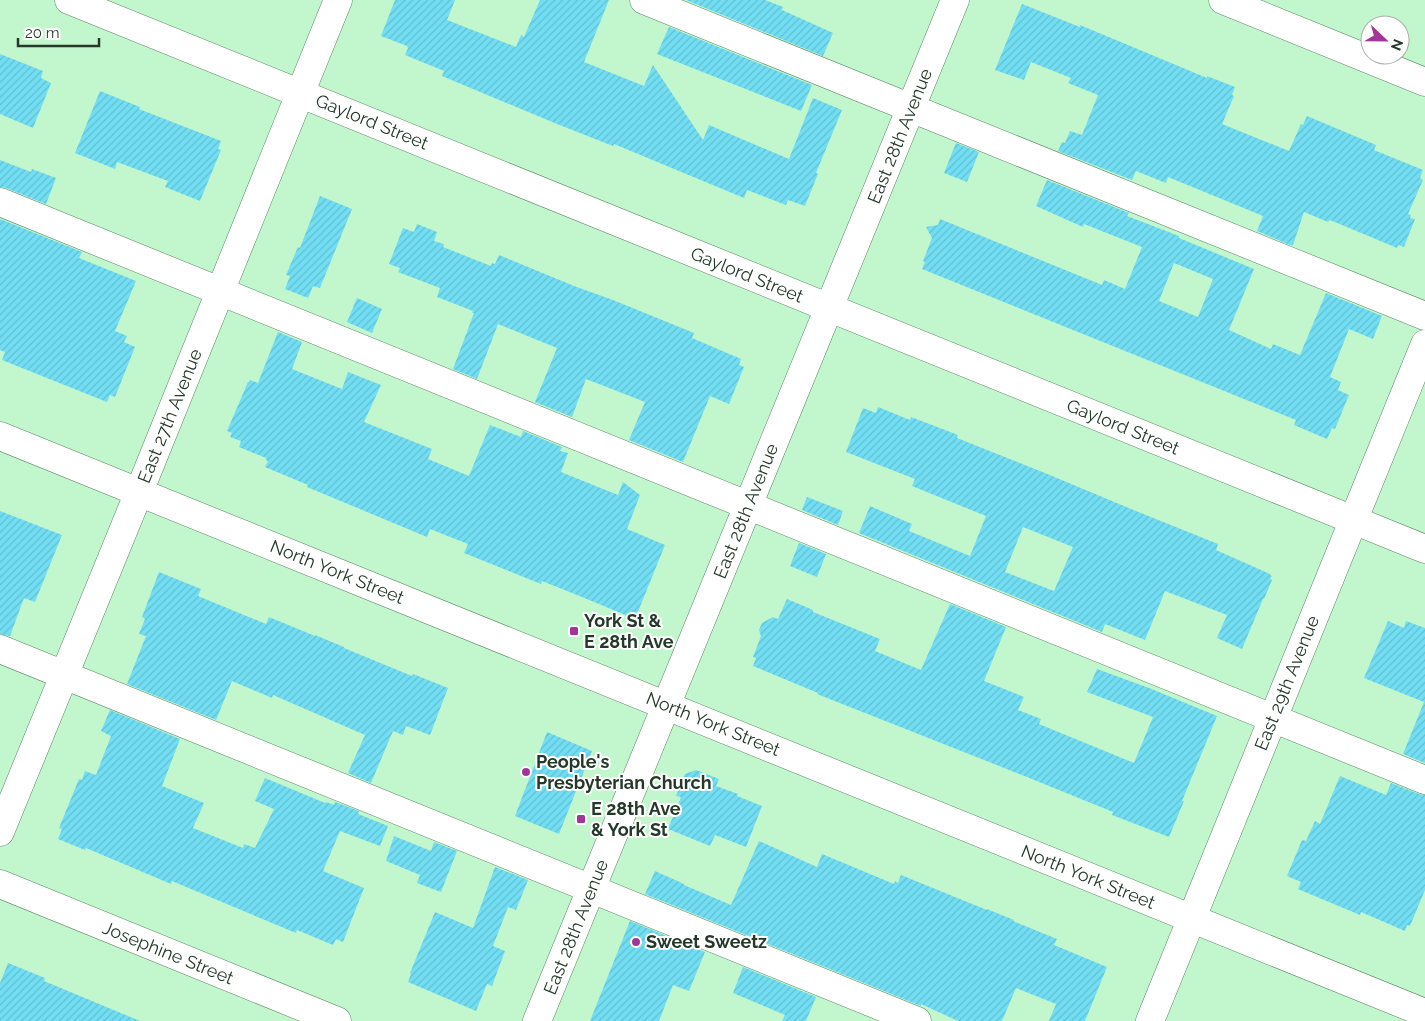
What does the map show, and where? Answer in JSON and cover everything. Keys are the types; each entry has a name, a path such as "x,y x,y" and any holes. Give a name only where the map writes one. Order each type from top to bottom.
{"street":[{"name":"Gaylord Street","path":"69,0 1425,550"},
{"name":"East 27th Avenue","path":"0,832 338,0"},
{"path":"644,0 1425,316"},
{"name":"East 28th Avenue","path":"537,1021 955,0"},
{"path":"1222,0 1425,82"},
{"path":"0,202 1425,780"},
{"name":"East 29th Avenue","path":"1150,1021 1425,344"},
{"name":"North York Street","path":"0,436 1425,1013"},
{"path":"0,649 917,1021"},
{"name":"Josephine Street","path":"0,884 337,1021"}],"building":[{"path":"395,0 455,0 447,20 516,47 521,35 524,37 540,0 609,0 584,62 644,86 653,65 703,140 709,125 789,159 813,98 842,110 816,173 818,174 805,206 788,200 786,205 747,190 744,198 442,76 444,71 405,55 407,46 381,36"},
{"path":"686,0 765,0 783,7 782,10 833,33 823,56"},
{"path":"1022,4 1080,27 1080,25 1207,78 1207,76 1235,87 1232,95 1234,96 1222,124 1289,151 1301,124 1303,125 1307,116 1376,145 1374,150 1423,170 1420,178 1423,180 1408,214 1411,215 1410,218 1415,219 1404,247 1398,245 1397,248 1330,220 1328,222 1304,212 1293,245 1290,245 1257,231 1263,216 1168,177 1166,183 1136,171 1132,180 1058,151 1062,142 1065,143 1070,131 1082,135 1098,95 1068,83 1071,78 1031,62 1024,80 995,70"},
{"path":"669,27 812,85 801,111 657,54"},
{"path":"0,54 43,71 41,78 51,83 33,128 0,114"},
{"path":"100,91 140,107 139,109 221,141 218,149 221,150 200,201 165,187 168,181 117,162 115,169 75,153"},
{"path":"956,143 979,152 967,182 944,173"},
{"path":"0,160 31,172 32,169 56,178 46,204 0,187"},
{"path":"1047,180 1129,213 1127,216 1179,236 1179,238 1254,269 1229,330 1271,349 1273,344 1300,355 1326,293 1382,316 1373,339 1349,329 1330,377 1341,382 1338,390 1349,395 1335,429 1332,428 1327,439 1294,425 1296,420 922,269 925,262 923,261 932,238 926,227 938,225 940,219 1102,285 1104,280 1125,289 1142,247 1084,224 1083,227 1036,206","holes":["1174,263 1213,279 1198,317 1159,301"]},
{"path":"320,196 352,209 320,288 313,286 308,298 285,289 290,276 286,275 298,247 300,248"},
{"path":"0,219 82,252 79,258 136,281 115,331 127,336 124,342 135,347 115,397 110,395 107,402 2,360 5,352 0,350"},
{"path":"417,224 437,232 434,241 444,244 443,247 491,266 492,263 495,264 499,255 694,333 692,338 741,359 739,365 744,367 729,404 710,396 683,462 629,440 645,402 586,379 572,417 535,402 557,348 498,324 477,379 453,369 474,313 472,313 473,311 437,297 440,288 398,272 400,268 389,264 403,228 414,232"},
{"path":"357,298 382,309 372,333 347,322"},
{"path":"278,332 302,342 292,369 342,389 348,372 381,385 364,422 432,449 428,459 469,476 490,425 521,437 523,431 562,447 560,451 568,453 561,472 618,495 623,482 640,495 627,529 665,545 635,619 542,581 541,584 464,553 468,544 430,529 427,537 307,487 308,485 265,467 268,461 266,458 239,447 241,441 230,437 232,433 227,431 248,382 250,380 258,383"},
{"path":"878,407 910,420 911,417 958,435 957,438 1218,544 1216,550 1270,574 1272,576 1270,579 1272,580 1242,649 1217,638 1227,615 1165,591 1145,640 1105,624 1102,632 859,533 870,506 912,524 909,531 970,556 986,516 912,486 915,479 846,452 863,408 876,413","holes":["1023,527 1073,547 1054,591 1005,572"]},
{"path":"807,497 843,511 838,525 802,510"},
{"path":"0,511 62,535 35,602 24,598 10,636 0,634"},
{"path":"799,543 826,554 817,577 790,566"},
{"path":"159,572 201,589 198,596 266,624 269,617 412,676 413,674 448,688 430,735 406,726 403,735 393,731 371,783 348,773 365,735 273,695 272,698 232,681 216,720 127,684 146,636 139,634 145,619 142,617"},
{"path":"787,599 813,610 813,612 880,639 875,651 921,670 950,604 1006,627 984,681 1024,697 1018,710 1041,719 1039,724 1134,763 1153,717 1087,692 1097,669 1217,716 1169,837 1112,815 1113,812 817,694 753,666 756,658 753,657 761,636 759,630 762,623 773,617 778,619"},
{"path":"1388,621 1404,628 1406,621 1425,628 1425,763 1403,754 1424,702 1364,678"},
{"path":"110,710 180,739 162,786 204,803 193,828 243,848 244,844 255,848 274,809 255,801 265,778 325,803 334,805 335,802 359,811 358,814 388,826 380,846 340,831 323,871 364,888 343,942 336,939 333,945 297,930 296,933 172,881 171,884 86,848 85,850 58,839 62,829 59,828 79,779 82,780 85,771 96,775 111,736 101,731"},
{"path":"547,732 592,751 559,834 515,816"},
{"path":"696,770 719,779 716,786 762,806 746,847 715,835 710,846 668,829 681,797 676,796 685,774"},
{"path":"1340,776 1386,795 1391,783 1425,795 1425,890 1410,926 1407,925 1405,931 1361,912 1360,915 1298,889 1301,882 1287,876 1302,840 1306,841 1315,821 1320,824"},
{"path":"394,836 431,851 434,842 457,851 441,892 417,883 420,875 386,861"},
{"path":"759,841 817,867 822,854 894,884 895,881 898,883 901,875 1057,939 1054,945 1107,967 1085,1021 1049,1021 1056,1004 1016,988 1002,1021 958,1021 921,1004 921,1006 645,894 655,871 731,905"},
{"path":"495,867 528,880 516,910 508,907 493,946 505,951 492,986 487,984 476,1011 408,982 435,912 473,928"},
{"path":"630,921 705,952 689,991 673,985 659,1021 590,1021"},
{"path":"8,963 45,978 44,981 140,1021 0,1021 0,983"},
{"path":"743,967 816,997 806,1021 782,1021 785,1015 733,993"}],"place":[{"name":"York St & E 28th Ave","path":"574,631"},
{"name":"People's Presbyterian Church","path":"526,772"},
{"name":"E 28th Ave & York St","path":"581,819"},
{"name":"Sweet Sweetz","path":"636,942"}]}
